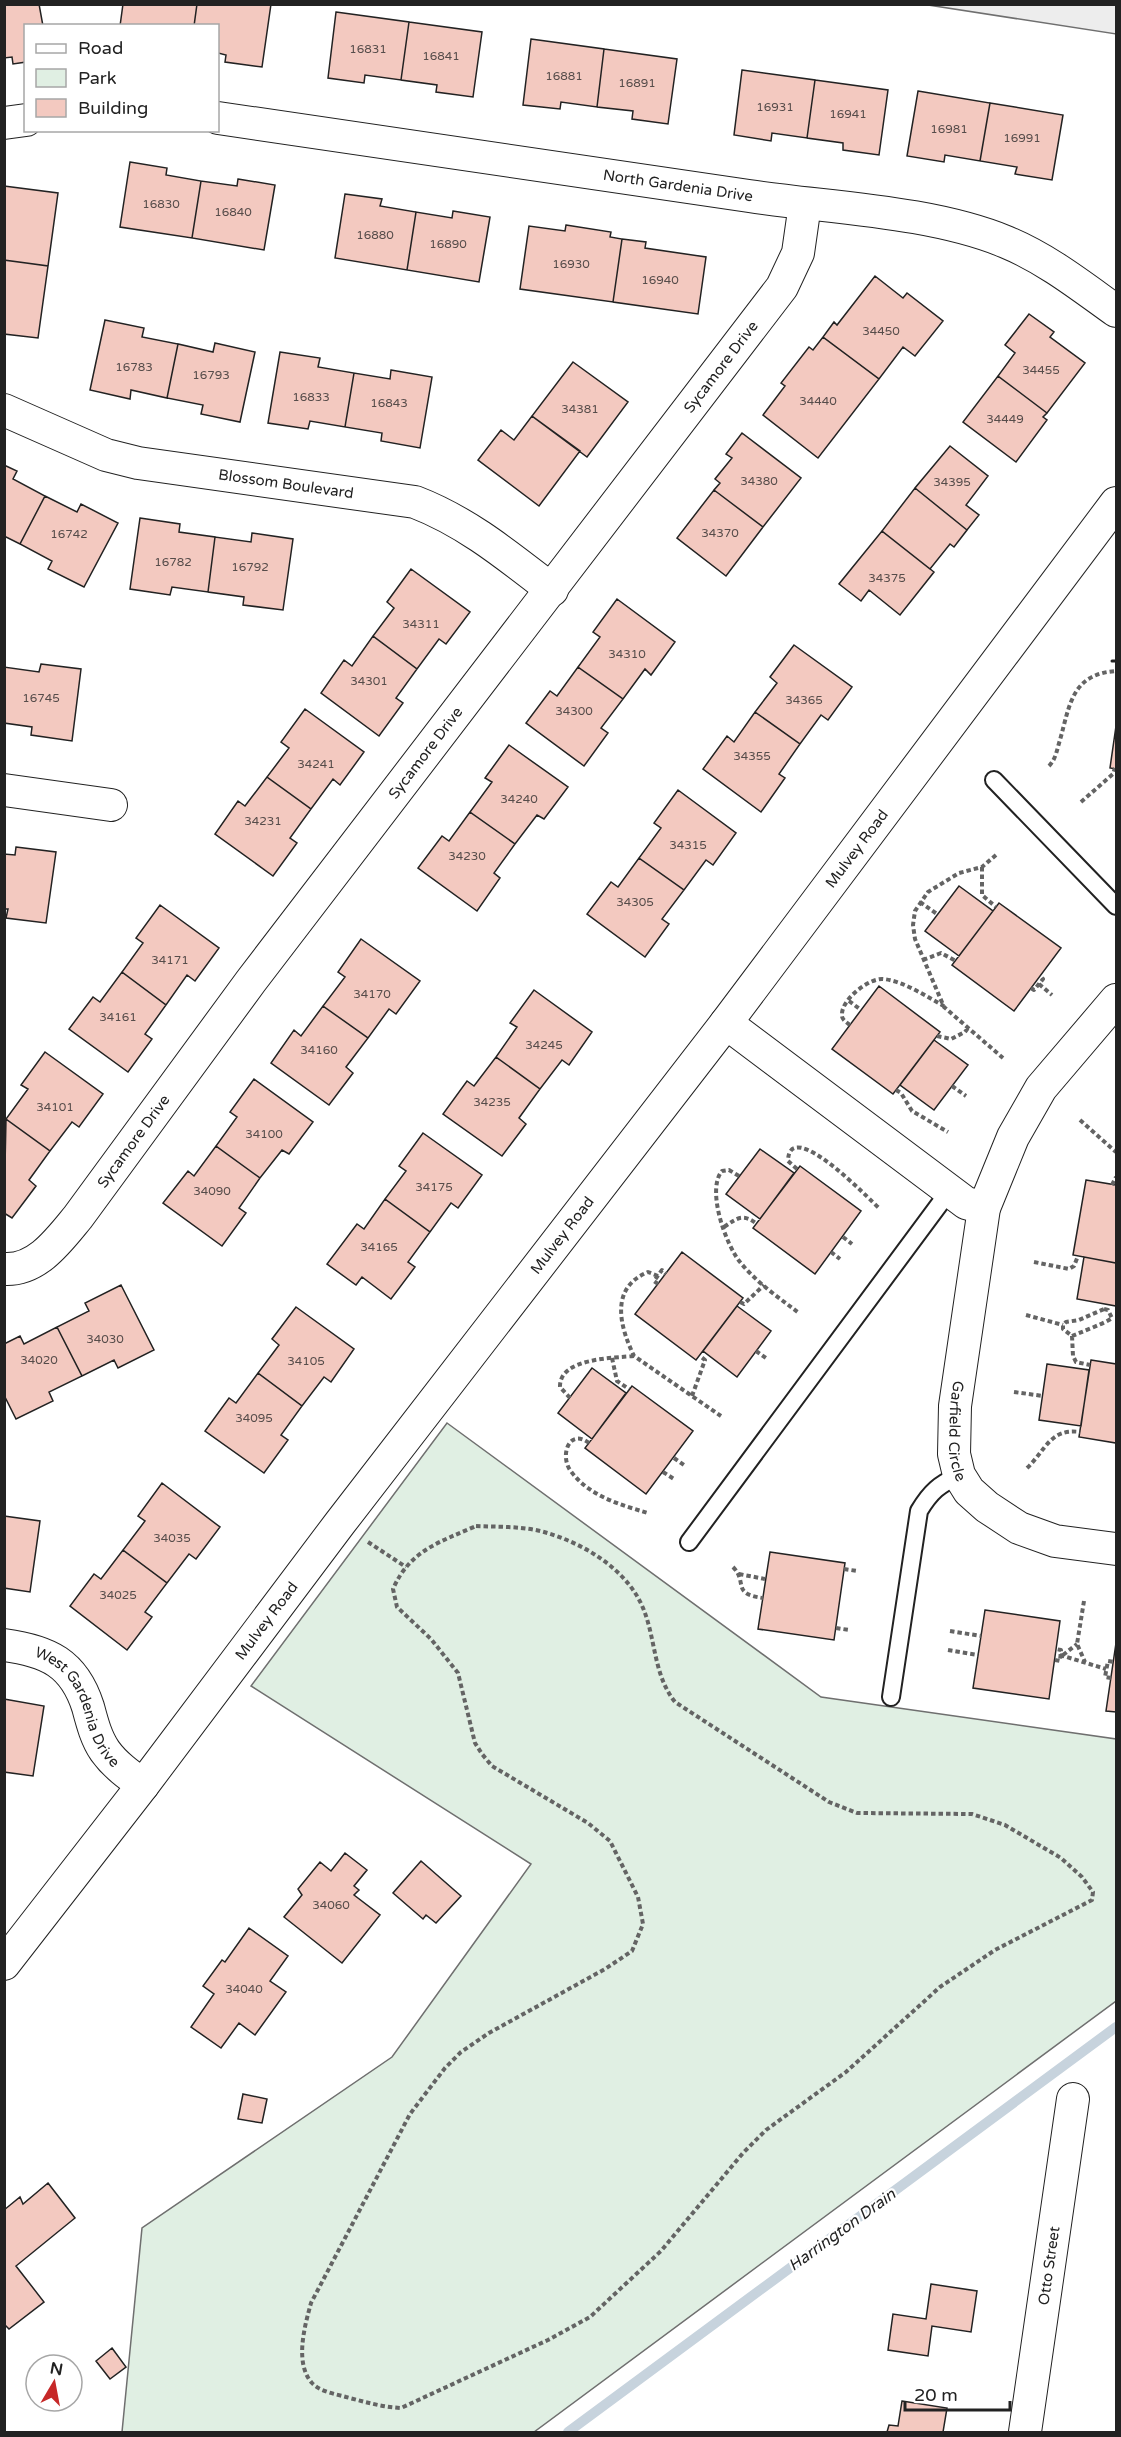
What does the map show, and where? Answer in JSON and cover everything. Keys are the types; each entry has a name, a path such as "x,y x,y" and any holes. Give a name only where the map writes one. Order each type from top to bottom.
{"street":[{"name":"North Gardenia Drive","path":"219,118 915,218 957,227 1005,242 1053,266 1116,311"},
{"path":"4,123 24,120"},
{"name":"Sycamore Drive","path":"4,1269 26,1266 59,1241 251,981 782,287 798,253 806,204"},
{"name":"Blossom Boulevard","path":"4,410 106,455 138,463 415,502 443,513 474,531 552,590"},
{"name":"Mulvey Road","path":"4,1964 143,1785 340,1523 726,1023 1116,502"},
{"path":"4,790 111,805"},
{"name":"Garfield Circle","path":"1116,1000 1041,1088 1013,1137 984,1208 955,1406 954,1454 959,1475 969,1491 987,1507 1019,1528 1055,1541 1116,1549"},
{"path":"726,1023 966,1203 984,1208"},
{"name":"West Gardenia Drive","path":"4,1645 40,1652 61,1663 76,1680 104,1750 118,1767 143,1785"},
{"name":"Otto Street","path":"1025,2433 1074,2099"}],"lane":[{"path":"994,780 1116,906"},
{"path":"689,1542 950,1190"},
{"path":"891,1697 919,1511 929,1494 942,1483 959,1475"}],"path":[{"path":"1049,766 1056,755 1076,690 1087,679 1101,672 1116,671"},
{"path":"1081,802 1113,774 1115,768"},
{"path":"944,1007 915,939 913,926 915,912 920,902 940,884 959,873 982,867 996,855"},
{"path":"982,867 982,896 996,907"},
{"path":"920,902 938,914"},
{"path":"923,960 941,953 956,961"},
{"path":"1031,988 1034,990 1043,979 1040,976"},
{"path":"850,1025 843,1020 841,1015 849,1001 867,983 881,979 898,983 944,1007 1003,1058"},
{"path":"1039,984 1052,995"},
{"path":"849,1001 861,1010"},
{"path":"937,1036 951,1040 968,1028"},
{"path":"952,1086 966,1096"},
{"path":"897,1090 912,1111 948,1132"},
{"path":"1080,1120 1099,1134 1116,1152"},
{"path":"797,1169 788,1161 788,1155 792,1150 799,1148 810,1151 835,1166 879,1208"},
{"path":"739,1176 729,1170 722,1171 717,1177 715,1200 738,1260 764,1285 799,1313"},
{"path":"1112,1185 1116,1177"},
{"path":"724,1227 740,1217 750,1218 757,1224"},
{"path":"843,1237 852,1244"},
{"path":"831,1252 840,1259"},
{"path":"1034,1262 1069,1269 1074,1266 1078,1256"},
{"path":"658,1284 654,1281 662,1270 666,1274"},
{"path":"658,1276 648,1272 632,1281 621,1305 622,1326 634,1356 722,1416"},
{"path":"740,1302 744,1305 764,1285"},
{"path":"1026,1315 1063,1325 1066,1322 1079,1320 1104,1306 1114,1318 1072,1336"},
{"path":"1063,1325 1063,1329 1072,1336 1073,1356 1076,1362 1090,1365"},
{"path":"756,1351 766,1358"},
{"path":"570,1398 560,1387 560,1380 566,1371 591,1360 634,1356"},
{"path":"692,1396 705,1360 700,1356"},
{"path":"612,1358 617,1381 629,1389"},
{"path":"1014,1392 1043,1396"},
{"path":"1027,1468 1056,1435 1069,1431 1080,1432"},
{"path":"589,1443 580,1438 569,1443 565,1451 570,1471 591,1490 609,1501 648,1513"},
{"path":"674,1458 684,1465"},
{"path":"663,1472 674,1479"},
{"path":"340,1523 406,1567"},
{"path":"476,1526 511,1527 545,1533 596,1555 626,1579 643,1608 664,1689 675,1702 706,1724 829,1802 857,1813 972,1814 1005,1825 1061,1858 1082,1877 1093,1892 1092,1900 994,1950 940,1987 846,2072 766,2130 743,2153 661,2251 590,2317 548,2340 401,2408 379,2406 328,2392 312,2383 305,2366 302,2336 311,2303 410,2114 445,2068 461,2052 489,2033 605,1969 632,1951 643,1924 638,1897 610,1841 588,1824 492,1766 482,1754 475,1743 458,1673 431,1639 397,1607 393,1589 406,1567 427,1548 476,1526"},
{"path":"734,1567 746,1594 763,1598"},
{"path":"844,1569 857,1571"},
{"path":"739,1574 765,1579"},
{"path":"1084,1601 1077,1644 1085,1662"},
{"path":"836,1628 849,1630"},
{"path":"950,1631 981,1636"},
{"path":"1055,1660 1060,1661 1062,1655 1077,1644"},
{"path":"1056,1649 1061,1650 1062,1655"},
{"path":"948,1650 978,1655"},
{"path":"1062,1655 1106,1669"},
{"path":"1111,1678 1105,1677 1106,1669 1108,1661 1114,1662"}],"green space":[{"path":"447,1423 821,1697 1116,1739 1116,2001 534,2432 122,2432 142,2228 392,2057 531,1864 251,1686"}],"shaded area":[{"path":"928,5 1116,5 1116,34"}],"building":[{"path":"4,4 39,4 43,24 24,24 24,62 13,64 12,57 4,58"},
{"path":"123,4 197,4 194,24 120,24"},
{"path":"197,4 271,4 262,67 225,62 226,55 219,53 219,24 194,24"},
{"path":"336,12 409,22 401,80 365,75 364,83 328,78"},
{"path":"409,22 482,32 473,97 436,92 437,85 401,80"},
{"path":"531,39 604,49 597,107 561,102 560,109 523,105"},
{"path":"604,49 677,59 668,124 632,119 633,111 597,107"},
{"path":"742,70 815,80 807,138 772,133 771,141 734,135"},
{"path":"815,80 888,90 879,155 843,150 843,143 807,138"},
{"path":"918,91 990,103 980,161 945,155 944,162 907,156"},
{"path":"990,103 1063,115 1052,180 1015,174 1017,167 980,161"},
{"path":"130,162 167,168 166,175 201,181 192,238 120,227"},
{"path":"238,179 275,185 264,250 192,238 201,181 237,186"},
{"path":"4,186 58,193 48,266 4,260"},
{"path":"345,194 382,199 380,206 416,212 407,270 335,258"},
{"path":"453,211 490,217 479,282 407,270 416,212 452,218"},
{"path":"566,225 611,232 610,237 622,239 613,302 520,289 529,226 565,231"},
{"path":"622,239 646,242 645,248 706,257 698,314 613,302"},
{"path":"4,260 48,266 38,338 4,334"},
{"path":"875,276 903,298 907,293 943,321 915,356 903,347 879,379 823,337 834,322 837,325"},
{"path":"1029,314 1054,332 1050,337 1085,363 1047,413 998,376 1015,353 1005,345"},
{"path":"105,320 144,328 142,337 178,344 167,398 131,390 130,399 90,390"},
{"path":"823,337 879,379 818,458 763,415 785,386 781,383 809,347 813,350"},
{"path":"215,343 255,352 240,422 201,414 203,405 167,398 178,344 213,352"},
{"path":"280,352 320,358 318,367 354,373 345,427 310,421 308,429 268,423"},
{"path":"573,362 628,402 587,457 532,416"},
{"path":"391,370 432,377 420,448 381,441 382,433 345,427 354,373 390,379"},
{"path":"998,376 1047,413 1043,417 1047,420 1016,462 963,422"},
{"path":"532,416 580,451 539,506 478,460 501,430 514,440"},
{"path":"742,433 801,478 763,527 714,490 720,483 715,479 732,458 726,454"},
{"path":"950,446 988,476 966,505 979,515 967,530 915,488"},
{"path":"4,465 17,471 13,479 45,496 20,544 4,536"},
{"path":"915,488 967,530 954,547 950,544 930,569 882,531"},
{"path":"714,490 763,527 726,576 677,538"},
{"path":"45,496 77,512 81,504 118,523 84,587 48,569 52,561 20,544"},
{"path":"140,518 180,524 179,532 215,537 208,592 172,587 170,595 130,589"},
{"path":"882,531 934,572 900,615 869,590 861,601 839,584"},
{"path":"252,533 293,539 283,610 243,605 244,597 208,592 215,537 251,542"},
{"path":"411,569 470,612 446,644 439,639 417,669 373,636 394,608 387,602"},
{"path":"617,599 675,642 651,675 645,669 623,699 578,667 600,637 593,632"},
{"path":"373,636 417,669 396,698 403,703 379,736 321,693 344,660 352,666"},
{"path":"794,645 852,687 828,720 821,715 800,744 755,712 777,683 770,677"},
{"path":"41,664 81,669 72,741 31,735 32,727 4,723 4,667 39,672"},
{"path":"578,667 623,699 601,728 608,733 584,766 526,723 550,691 557,696"},
{"path":"305,709 364,752 340,785 333,779 311,809 267,777 289,748 281,742"},
{"path":"755,712 800,744 779,774 785,778 761,812 703,769 727,736 734,742"},
{"path":"1116,726 1116,769 1110,768"},
{"path":"509,745 568,787 544,819 537,815 515,844 470,812 492,782 485,778"},
{"path":"267,777 311,809 290,838 297,843 273,876 215,834 238,801 245,806"},
{"path":"678,790 736,833 713,865 706,860 684,890 639,858 661,828 654,823"},
{"path":"470,812 515,844 494,873 500,878 477,911 418,868 442,836 449,841"},
{"path":"16,847 56,852 46,923 6,918 8,909 4,909 4,854 15,855"},
{"path":"639,858 684,890 662,919 669,924 645,957 587,914 611,882 618,887"},
{"path":"959,886 993,911 959,956 925,931"},
{"path":"999,903 1061,948 1014,1011 952,965"},
{"path":"160,905 219,948 195,981 187,975 166,1005 122,972 143,943 136,938"},
{"path":"361,939 420,981 396,1014 389,1009 368,1038 323,1006 345,977 338,972"},
{"path":"122,972 166,1005 145,1034 152,1039 128,1072 69,1029 93,997 100,1002"},
{"path":"879,986 940,1032 893,1094 832,1049"},
{"path":"534,990 592,1032 569,1065 562,1060 540,1089 496,1057 517,1027 510,1023"},
{"path":"323,1006 368,1038 346,1067 353,1073 329,1105 271,1063 294,1030 301,1036"},
{"path":"934,1040 968,1065 934,1110 900,1085"},
{"path":"45,1052 103,1094 79,1127 72,1122 50,1151 6,1119 28,1089 21,1085"},
{"path":"496,1057 540,1089 519,1118 526,1124 502,1156 443,1114 467,1081 474,1086"},
{"path":"254,1079 313,1122 289,1154 282,1150 260,1178 216,1146 237,1117 230,1112"},
{"path":"6,1119 50,1151 29,1180 36,1186 12,1218 4,1213"},
{"path":"423,1133 482,1175 458,1208 451,1203 430,1232 385,1199 406,1171 399,1166"},
{"path":"216,1146 260,1178 239,1208 246,1213 222,1246 163,1203 188,1171 194,1176"},
{"path":"760,1149 794,1173 760,1219 726,1194"},
{"path":"800,1166 861,1211 815,1274 753,1228"},
{"path":"1086,1180 1116,1185 1116,1263 1073,1255"},
{"path":"385,1199 430,1232 408,1262 415,1267 391,1299 362,1277 356,1285 327,1264 357,1224 364,1229"},
{"path":"682,1252 743,1298 696,1360 635,1314"},
{"path":"1084,1257 1116,1263 1116,1306 1077,1299"},
{"path":"121,1285 154,1350 118,1368 114,1360 82,1376 57,1327 89,1311 85,1303"},
{"path":"737,1306 771,1331 737,1377 703,1351"},
{"path":"296,1307 354,1349 331,1382 324,1377 302,1406 258,1373 279,1345 272,1339"},
{"path":"57,1327 82,1376 49,1392 53,1401 16,1419 4,1395 4,1344 20,1336 24,1344"},
{"path":"1091,1360 1116,1364 1116,1443 1079,1437"},
{"path":"1047,1364 1089,1370 1081,1426 1039,1420"},
{"path":"592,1368 626,1393 592,1439 558,1413"},
{"path":"258,1373 302,1406 281,1435 288,1440 264,1473 205,1431 229,1398 236,1403"},
{"path":"632,1386 693,1431 646,1494 585,1448"},
{"path":"162,1483 220,1527 196,1559 189,1554 167,1583 123,1550 145,1521 138,1516"},
{"path":"4,1516 40,1521 30,1592 4,1588"},
{"path":"123,1550 167,1583 145,1612 152,1617 127,1650 70,1606 94,1574 101,1579"},
{"path":"770,1552 845,1563 834,1640 758,1629"},
{"path":"985,1610 1060,1621 1049,1699 973,1688"},
{"path":"1116,1643 1116,1712 1106,1711"},
{"path":"4,1699 44,1706 33,1776 4,1772"},
{"path":"345,1853 367,1870 354,1886 359,1890 354,1895 380,1915 342,1963 284,1917 302,1895 298,1889 320,1862 331,1871"},
{"path":"421,1861 461,1896 436,1923 426,1915 423,1919 393,1893"},
{"path":"249,1928 288,1956 270,1981 286,1992 255,2035 239,2023 221,2048 191,2027 214,1994 203,1986 222,1960 225,1962"},
{"path":"243,2094 267,2099 262,2123 238,2119"},
{"path":"48,2183 75,2218 16,2266 44,2302 9,2329 4,2324 4,2210 20,2197 23,2204"},
{"path":"931,2284 977,2291 971,2332 932,2326 928,2356 888,2350 893,2314 926,2319"},
{"path":"112,2348 126,2367 110,2379 96,2361"},
{"path":"902,2401 947,2408 943,2432 887,2432 889,2425 898,2426"}],"waterway":[{"name":"Harrington Drain","path":"568,2432 1116,2027"}]}
